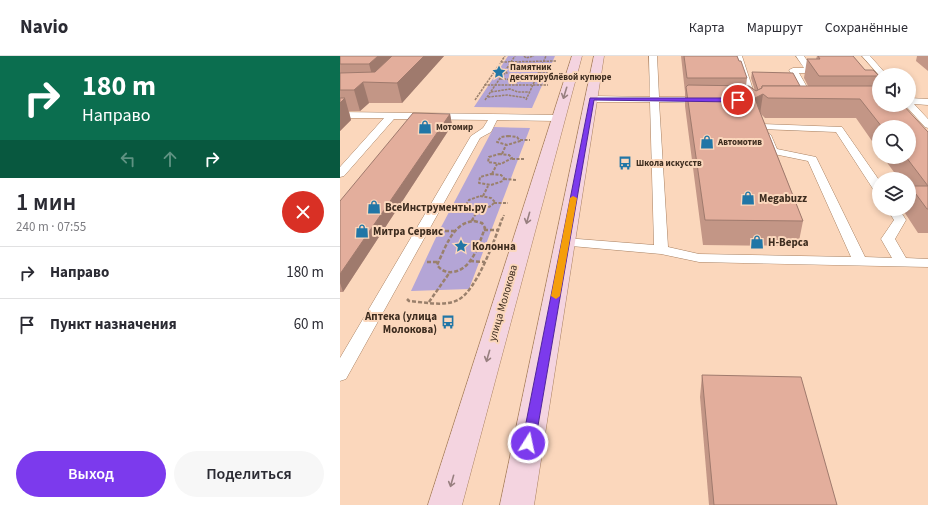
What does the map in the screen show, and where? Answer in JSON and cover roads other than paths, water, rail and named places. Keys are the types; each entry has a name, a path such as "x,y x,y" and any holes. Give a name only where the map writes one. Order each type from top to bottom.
{"main road":[{"path":"517,505 599,56"},
{"name":"улица Молокова","path":"445,505 558,118 568,59"}],"lane":[{"path":"653,56 660,250"},
{"path":"738,56 752,102"},
{"path":"800,56 810,71 793,70 811,101"},
{"path":"866,56 877,68"},
{"path":"592,99 715,100"},
{"path":"916,103 928,102"},
{"path":"916,111 928,125"},
{"path":"340,115 558,118"},
{"path":"340,174 392,115"},
{"path":"340,374 476,136 487,130 494,117"},
{"path":"860,261 812,159 773,151 761,122 839,129 872,178"},
{"path":"897,216 900,220 888,238 901,262"},
{"path":"565,242 660,250 699,258 928,263"}],"place":[{"name":"Памятник десятирублёвой купюре","path":"499,72"},
{"name":"Мотомир","path":"425,127"},
{"name":"Автомотив","path":"707,142"},
{"name":"Школа искусств","path":"625,163"},
{"name":"Megabuzz","path":"748,198"},
{"name":"ВсеИнструменты.ру","path":"374,207"},
{"name":"Митра Сервис","path":"362,231"},
{"name":"Н-Верса","path":"757,242"},
{"name":"Колонна","path":"461,246"},
{"name":"Аптека (улица Молокова)","path":"448,322"}]}
